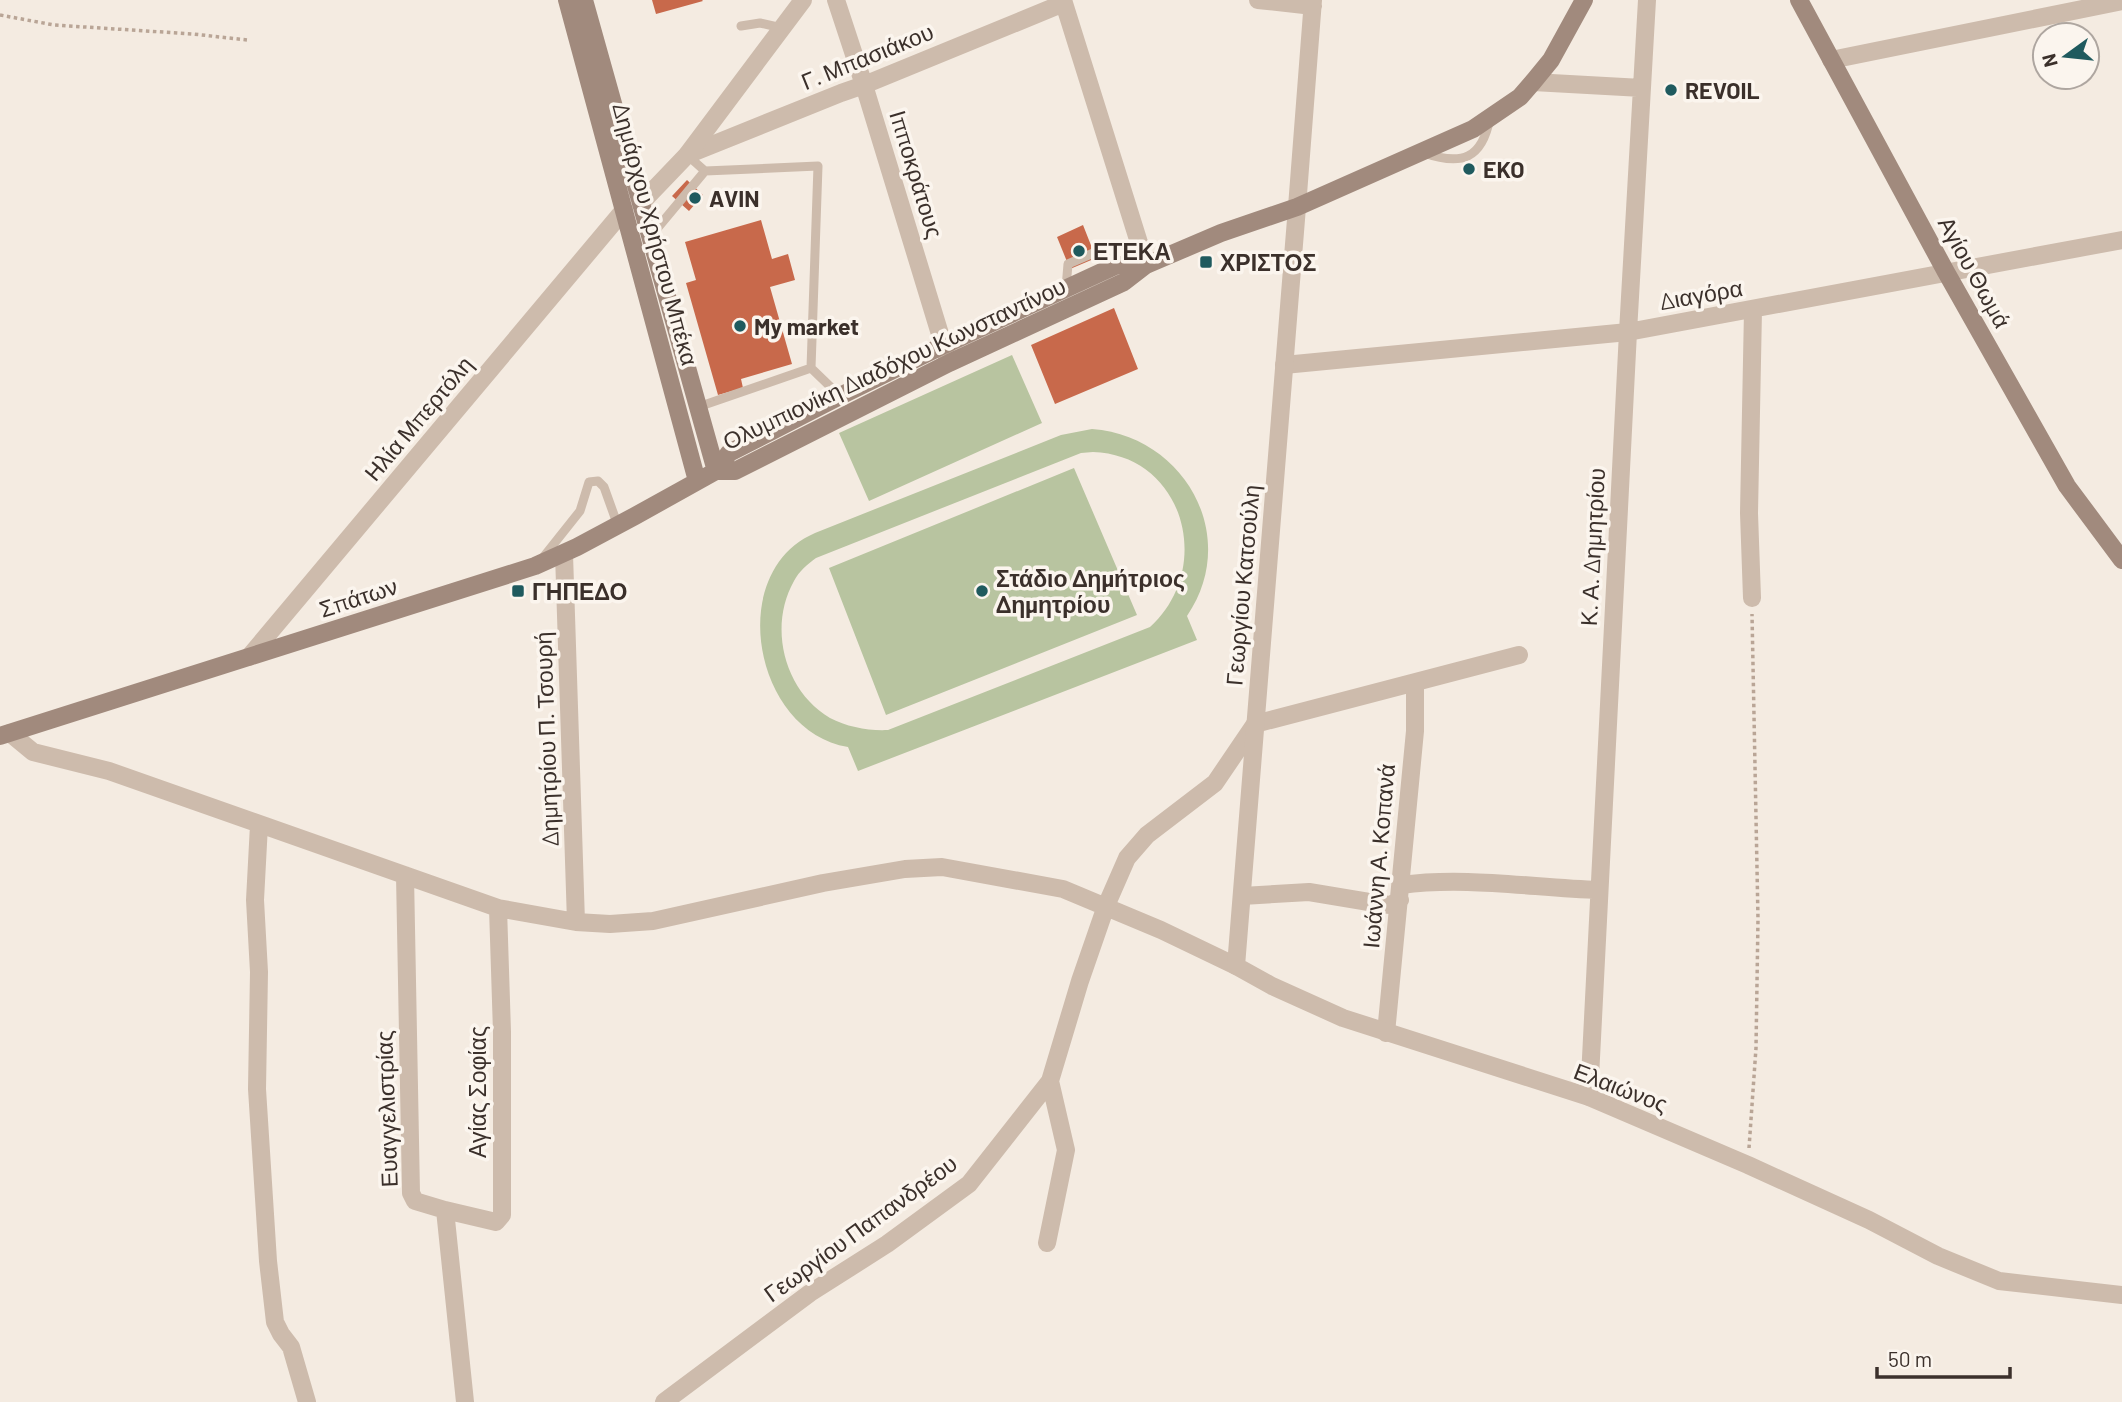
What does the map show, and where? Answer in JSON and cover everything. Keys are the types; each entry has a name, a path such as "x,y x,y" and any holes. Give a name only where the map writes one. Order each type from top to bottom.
{"main road":[{"name":"Δημάρχου Χρήστου Μπέκα","path":"567,0 633,206 650,237 716,471"},
{"name":"Δημάρχου Χρήστου Μπέκα","path":"584,0 697,481"},
{"name":"Ολυμπιονίκη Διαδόχου Κωνσταντίνου","path":"716,471 735,471 949,363 1124,282 1146,265 1222,233 1297,207 1461,136 1520,97 1551,60 1584,0"},
{"name":"Αγίου Θωμά","path":"1799,0 1946,272 2067,486 2122,560"},
{"name":"Ολυμπιονίκη Διαδόχου Κωνσταντίνου","path":"716,471 729,453 944,345 1117,265 1146,265"},
{"name":"Σπάτων","path":"5,734 536,566 618,526 716,471"}],"street":[{"name":"Ηλία Μπερτόλη","path":"249,657 633,206 687,155 803,0"},
{"name":"Ιπποκράτους","path":"836,0 949,363"},
{"path":"1258,0 1313,3"},
{"name":"Κ. Α. Δημητρίου","path":"1589,1097 1647,0"},
{"name":"Γ. Μπασιάκου","path":"687,155 864,85 1063,1"},
{"path":"1063,1 1146,265"},
{"path":"1831,60 2122,1"},
{"name":"Γεωργίου Κατσούλη","path":"1236,966 1313,3"},
{"path":"1533,82 1642,88"},
{"name":"Διαγόρα","path":"1284,365 1628,332 2122,240"},
{"path":"1752,598 1749,513 1753,310"},
{"name":"Δημητρίου Π. Τσουρή","path":"564,554 576,922"},
{"path":"1255,724 1519,655"},
{"name":"Ιωάννη Α. Κοπανά","path":"1387,1033 1415,731 1415,682"},
{"name":"Γεωργίου Παπανδρέου","path":"664,1402 810,1293 887,1244 969,1184 1050,1081 1080,981 1106,906 1127,858 1147,835 1215,783 1255,724"},
{"name":"Ελαιώνος","path":"5,734 33,752 109,771 498,908 576,922 610,924 653,921 824,883 905,869 942,867 1063,889 1161,930 1343,1018 1589,1097 1748,1165 1869,1220 1938,1256 1999,1281 2122,1295"},
{"path":"259,825 255,900 259,972 257,1089 268,1261 275,1322 292,1347 307,1402"},
{"name":"Ευαγγελιστρίας","path":"405,875 411,1193 415,1201 445,1210"},
{"path":"1242,896 1309,892 1390,905 1401,893 1424,882 1599,890"},
{"name":"Αγίας Σοφίας","path":"445,1210 496,1222 502,1215 502,1031 498,908"},
{"path":"1047,1243 1066,1150 1050,1081"},
{"path":"445,1210 465,1402"}],"lane":[{"path":"741,26 760,23 782,28"},
{"path":"687,155 705,171 818,166 811,368 840,396"},
{"path":"650,237 705,171"},
{"path":"698,407 811,368"},
{"path":"536,566 580,511 589,482 598,481 604,487 618,526"}],"path":[{"path":"0,15 54,24 247,40"},
{"path":"1748,1165 1756,1048 1758,919 1752,598"}],"green space":[{"path":"1012,355 1042,423 869,501 839,433"},
{"path":"1092,429 1125,436 1154,450 1177,470 1195,495 1205,524 1208,554 1202,586 1187,616 1197,640 858,771 848,747 816,735 790,713 772,683 762,649 761,614 769,581 786,553 815,533 1061,435","holes":["1093,452 1124,458 1149,472 1168,493 1180,518 1185,546 1181,575 1170,603 1150,627 888,730 858,728 830,718 801,692 785,657 782,618 794,581 816,558 1081,453"]},
{"name":"Στάδιο Δημήτριος Δημητρίου","path":"1074,468 1137,615 886,715 829,568"}],"building":[{"path":"652,0 702,0 703,1 656,14"},
{"path":"687,180 703,195 689,211 672,196"},
{"name":"My market","path":"761,220 772,259 788,254 795,280 770,287 792,364 741,379 743,388 718,395 686,283 696,280 685,242"},
{"path":"1083,225 1096,258 1070,269 1057,237"},
{"path":"1114,308 1138,369 1055,404 1031,345"}],"place":[{"name":"REVOIL","path":"1671,90"},
{"name":"EKO","path":"1469,169"},
{"name":"AVIN","path":"695,198"},
{"name":"ΕΤΕΚΑ","path":"1079,251"},
{"name":"ΧΡΙΣΤΟΣ","path":"1206,262"},
{"name":"My market","path":"740,326"},
{"name":"ΓΗΠΕΔΟ","path":"518,591"},
{"name":"Στάδιο Δημήτριος Δημητρίου","path":"982,591"}]}
